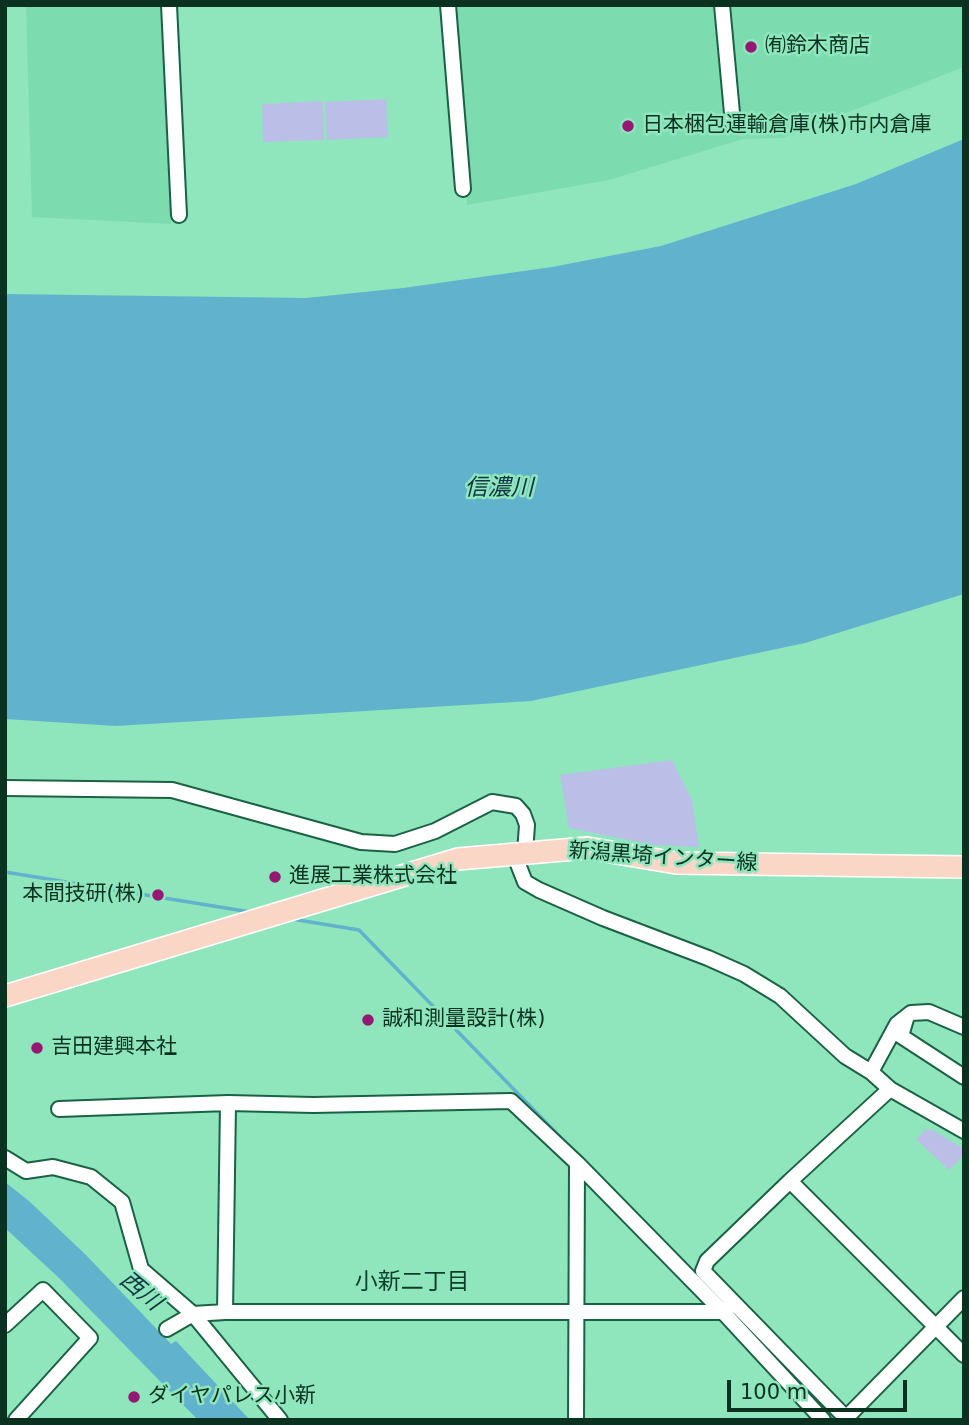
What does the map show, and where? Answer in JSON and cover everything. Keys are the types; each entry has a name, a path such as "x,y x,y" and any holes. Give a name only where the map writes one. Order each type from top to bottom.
{"main road":[{"name":"新潟黒埼インター線","path":"5,996 458,859 587,848 677,863 964,867"}],"street":[{"path":"169,5 179,215"},
{"path":"448,5 463,189"},
{"path":"722,5 733,124"},
{"path":"5,788 172,790 361,842 396,844 435,831 492,802 516,806 527,825 519,854 525,882 603,918 744,974 779,996 845,1056 871,1072 890,1089 964,1131"},
{"path":"871,1072 897,1024 911,1013 929,1012 964,1027"},
{"path":"906,1017 901,1036 964,1077"},
{"path":"823,1420 728,1308 703,1271 707,1261 890,1089"},
{"path":"58,1109 228,1102 313,1105 511,1101 847,1419 964,1298"},
{"path":"225,1312 228,1102"},
{"path":"5,1158 26,1171 53,1167 91,1177 122,1202 141,1269 192,1314 280,1420"},
{"path":"576,1420 577,1163"},
{"path":"790,1181 964,1355"},
{"path":"5,1325 43,1290 90,1338 16,1420"},
{"path":"167,1329 192,1314 225,1312 577,1314 728,1308"}],"shaded area":[{"path":"26,5 160,5 171,224 32,217"},
{"path":"453,5 964,5 964,67 782,138 743,139 609,180 467,205"},
{"path":"386,99 388,137 327,140 325,102"},
{"path":"323,101 324,140 263,142 262,104"},
{"path":"672,760 692,800 699,847 653,845 569,828 560,775"},
{"path":"925,1130 933,1130 964,1149 964,1155 949,1170 916,1139"}],"water":[{"name":"信濃川","path":"964,139 964,594 805,643 531,701 116,726 5,719 5,294 306,298 403,288 552,267 661,246 856,184"},
{"path":"5,1182 86,1255 171,1344 176,1341 250,1420 198,1420 59,1278 5,1228"}],"waterway":[{"path":"5,872 250,912"},
{"path":"292,919 359,930 565,1142"},
{"path":"778,1361 835,1420"}],"place":[{"name":"㈲鈴木商店","path":"751,47"},
{"name":"日本梱包運輸倉庫(株)市内倉庫","path":"628,126"},
{"name":"進展工業株式会社","path":"275,877"},
{"name":"本間技研(株)","path":"158,895"},
{"name":"誠和測量設計(株)","path":"368,1020"},
{"name":"吉田建興本社","path":"37,1048"},
{"name":"ダイヤパレス小新","path":"134,1397"}],"district":[{"name":"小新二丁目","path":"412,1283"}],"water label":[{"name":"西川","path":"140,1292"}]}
